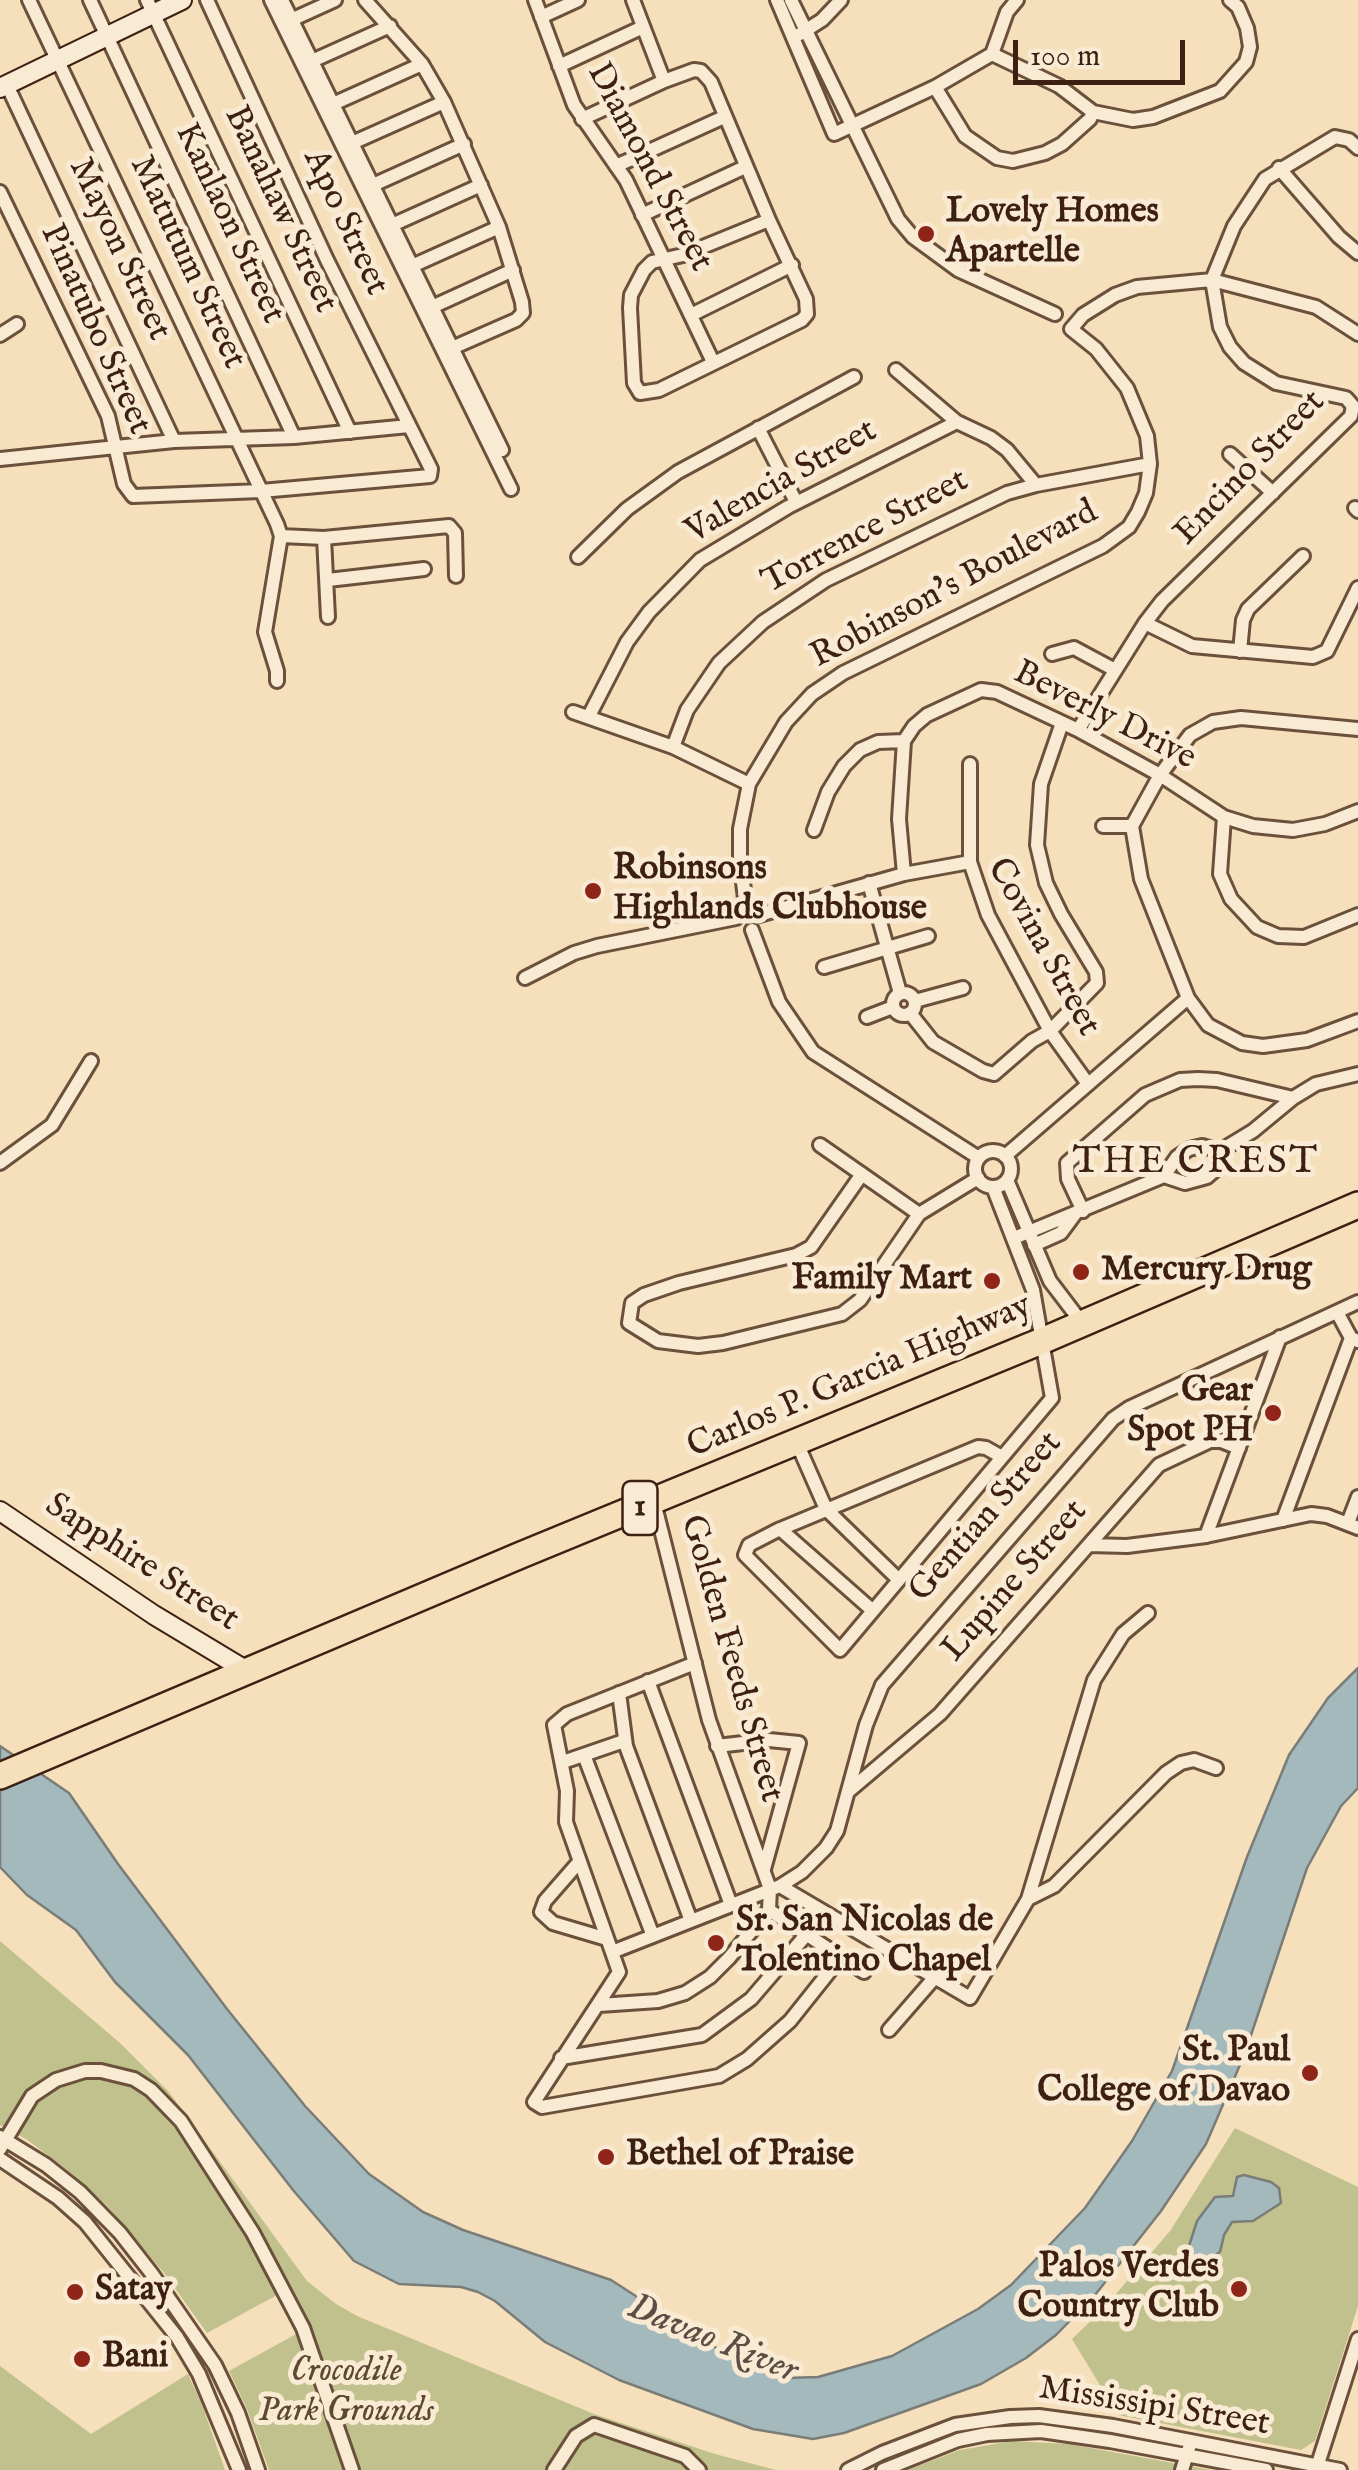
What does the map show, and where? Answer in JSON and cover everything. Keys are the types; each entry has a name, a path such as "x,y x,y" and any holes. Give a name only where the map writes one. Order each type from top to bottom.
{"highway":[{"name":"Carlos P. Garcia Highway","path":"0,1776 1044,1340 1358,1204"}],"street":[{"name":"Matutum Street","path":"29,0 281,536"},
{"name":"Kanlaon Street","path":"90,0 294,436"},
{"path":"4,86 107,36 150,7 182,0"},
{"name":"Apo Street","path":"207,0 431,469 430,476 420,479 261,491"},
{"path":"271,0 511,489"},
{"path":"282,0 502,450"},
{"path":"292,20 336,0"},
{"path":"365,0 422,64 444,102 513,270 523,313 516,320 452,348"},
{"name":"Diamond Street","path":"535,0 582,119 616,166 713,362"},
{"path":"541,17 578,0"},
{"path":"633,0 664,81"},
{"path":"776,0 851,125 898,219 912,237 958,270 1055,314"},
{"path":"791,0 799,35 834,134 936,87 992,54 1007,12 1017,0"},
{"path":"799,35 822,20 841,0"},
{"path":"992,54 1059,86 1093,112 1133,120 1154,117 1220,90 1238,74 1250,47 1247,28 1238,7 1230,0"},
{"name":"Banahaw Street","path":"150,7 350,432"},
{"path":"312,61 390,26"},
{"path":"559,66 643,27"},
{"path":"333,104 422,64"},
{"path":"582,119 664,81 701,70 712,82 808,308 802,320 659,390 640,393 633,371 631,295 648,266 769,220"},
{"name":"Mayon Street","path":"4,86 174,441"},
{"path":"936,87 965,136 997,158 1013,161 1046,153 1062,144 1093,112"},
{"path":"352,143 444,102"},
{"path":"616,166 724,116"},
{"path":"1358,148 1349,140 1334,137 1265,179 1247,202 1212,280 1316,308 1358,334"},
{"path":"372,185 464,144"},
{"path":"642,215 745,167"},
{"path":"1279,168 1358,254"},
{"path":"392,225 481,185"},
{"name":"Pinatubo Street","path":"0,192 108,416 129,493 138,496 261,491"},
{"path":"412,266 498,227"},
{"path":"691,315 792,265"},
{"path":"432,307 513,270"},
{"name":"Robinson's Boulevard","path":"746,907 740,829 750,784 786,722 825,684 1118,537 1138,512 1146,494 1150,464 1148,436 1127,388 1096,349 1071,330 1094,307 1137,287 1212,280"},
{"name":"Encino Street","path":"1078,730 1162,601 1346,422 1353,406 1335,394 1276,383 1244,363 1220,327 1212,280"},
{"path":"0,335 17,324"},
{"path":"896,370 957,422 1007,450 1036,484"},
{"path":"578,557 652,488 854,378"},
{"name":"Valencia Street","path":"588,716 628,642 671,587 720,546 796,502 957,422"},
{"path":"0,460 174,441 409,426"},
{"path":"758,428 796,502"},
{"path":"1230,454 1273,493"},
{"name":"Torrence Street","path":"673,747 687,710 719,663 789,603 875,556 1007,493 1036,484 1150,464"},
{"path":"277,681 264,632 281,536 324,538 449,526 455,533 456,576"},
{"path":"324,538 328,616"},
{"path":"1240,651 1245,614 1303,556"},
{"path":"328,580 424,569"},
{"path":"1145,622 1192,646 1313,658 1324,654 1358,588"},
{"path":"1052,654 1074,648 1115,670"},
{"name":"Beverly Drive","path":"904,741 927,715 980,690 997,692 1078,730 1224,816 1252,826 1293,830 1325,824 1358,811"},
{"path":"572,712 673,747 750,784"},
{"path":"1358,729 1240,718 1212,722 1190,735 1160,776 1132,826 1142,879 1188,998 1208,1025 1222,1035 1264,1046 1307,1040 1358,1022"},
{"path":"868,1017 909,994 912,1007 933,1042 988,1074 1002,1070 1094,988 1098,978 1046,882 1037,845 1041,784 1062,723"},
{"path":"814,830 828,792 844,766 860,750 878,742 904,741 898,819 904,874"},
{"path":"970,764 970,862"},
{"path":"1224,816 1220,874 1231,898 1257,927 1278,936 1304,937 1358,915"},
{"path":"1102,826 1132,826"},
{"name":"Covina Street","path":"759,915 904,874 970,862 988,915 1050,1031 1088,1084"},
{"path":"869,884 897,1000"},
{"path":"525,978 574,953 736,918 746,907 756,910 758,926 742,929 736,918"},
{"path":"752,930 779,1002 814,1052 979,1158"},
{"path":"824,967 928,936"},
{"path":"912,1007 963,988"},
{"path":"1005,1156 1188,998"},
{"path":"0,1163 52,1125 91,1061"},
{"path":"1164,1176 1185,1183 1207,1177 1215,1170 1220,1152 1253,1132 1293,1098 1316,1084 1358,1074"},
{"path":"1079,1213 1067,1163 1145,1095 1180,1080 1198,1079 1293,1098"},
{"path":"820,1145 919,1214"},
{"path":"1014,1238 1061,1234 1079,1213 1164,1176 1189,1149 1202,1146 1220,1152"},
{"path":"993,1187 1007,1180 1011,1170 1005,1156 994,1151 979,1158 978,1178 993,1187 1029,1275 1053,1397 1002,1458 899,1580 872,1610 840,1650 745,1555 749,1545 780,1529 980,1447 1002,1458"},
{"path":"862,1174 824,1233 804,1252 644,1295 632,1303 628,1318 634,1328 658,1341 683,1346 723,1343 842,1314 860,1300 919,1214 978,1178"},
{"path":"1007,1180 1044,1268 1061,1298 1082,1323"},
{"path":"1029,1275 1044,1268"},
{"name":"Gentian Street","path":"610,1946 653,1936 775,1888 815,1860 832,1840 882,1685 1112,1419 1358,1302"},
{"path":"1283,1520 1355,1339 1337,1312"},
{"path":"1206,1536 1280,1337"},
{"name":"Lupine Street","path":"849,1792 940,1714 1152,1472 1166,1460 1210,1440 1239,1448"},
{"path":"796,1442 826,1509 899,1580"},
{"path":"1089,1544 1110,1548 1206,1536 1320,1515 1353,1526 1358,1497"},
{"name":"Golden Feeds Street","path":"654,1502 718,1746 763,1870 775,1888"},
{"name":"Sapphire Street","path":"0,1510 154,1614 247,1671"},
{"path":"780,1529 872,1610"},
{"path":"599,2005 658,2001 685,1993 710,1977 769,1910 775,1888 970,1998 1028,1898 1094,1680 1116,1643 1148,1613"},
{"path":"695,1663 568,1714 554,1725 567,1797 566,1822 618,1976 534,2102 542,2107 719,2076 747,2059 790,2021 841,1958"},
{"path":"648,1681 731,1905"},
{"path":"619,1693 624,1741 691,1921"},
{"path":"718,1746 769,1740 799,1743 763,1870"},
{"path":"562,1762 624,1741"},
{"path":"584,1755 653,1936"},
{"path":"1028,1898 1054,1886 1166,1773 1194,1760 1216,1768"},
{"path":"579,1862 545,1901 541,1912 554,1923 610,1946"},
{"path":"769,1910 864,1972"},
{"path":"561,2058 702,2036 752,2000 806,1935"},
{"path":"889,2030 936,1976"},
{"path":"258,2470 238,2413 215,2365 190,2325 120,2233 68,2183 2,2142 32,2096 69,2075 84,2071 117,2074 152,2090 180,2121 254,2233 302,2328 352,2470"},
{"path":"0,2159 58,2198 105,2244 176,2337 199,2374 239,2470"},
{"path":"105,2244 120,2233"},
{"path":"1316,2467 1358,2339"},
{"name":"Mississipi Street","path":"848,2470 955,2425 1010,2417 1212,2444 1340,2470"},
{"path":"554,2470 576,2436 594,2425 685,2456 699,2470"},
{"name":"Mississipi Street","path":"882,2470 932,2448 987,2434 1072,2427 1187,2455 1205,2464 1266,2470"},
{"path":"1182,2470 1192,2441"},
{"path":"1205,2464 1212,2444"}],"green space":[{"name":"Crocodile Park Grounds","path":"0,1941 120,2043 169,2092 307,2281 336,2304 594,2414 776,2470 269,2470 229,2371 298,2333 277,2295 207,2333 164,2273 108,2207 65,2168 0,2125"},
{"name":"Palos Verdes Country Club","path":"1235,2128 1358,2187 1358,2306 1315,2441 1301,2450 1118,2415 1072,2339 1170,2231"},
{"path":"0,2366 91,2434 188,2374 225,2470 0,2470"},
{"path":"1012,2441 1069,2444 1211,2470 907,2470 960,2450"}],"shaded area":[{"path":"1358,1668 1358,1788 1341,1806 1307,1868 1245,2053 1206,2144 1161,2211 1095,2295 1056,2335 1026,2358 981,2384 844,2433 813,2439 753,2429 619,2380 545,2342 478,2292 461,2287 399,2284 354,2261 188,2055 115,1982 76,1930 27,1895 0,1867 0,1746 69,1793 227,2009 305,2106 369,2174 423,2212 463,2230 611,2280 721,2351 786,2378 818,2377 892,2356 978,2309 1011,2285 1085,2208 1132,2141 1172,2071 1247,1857 1289,1755 1328,1698"},
{"path":"1244,2175 1279,2188 1281,2203 1253,2221 1232,2222 1220,2252 1203,2262 1193,2261 1188,2249 1197,2221 1215,2197 1233,2196 1237,2177"}],"place":[{"name":"Lovely Homes Apartelle","path":"926,234"},
{"name":"Robinsons Highlands Clubhouse","path":"593,891"},
{"name":"Mercury Drug","path":"1081,1272"},
{"name":"Family Mart","path":"992,1281"},
{"name":"Gear Spot PH","path":"1273,1413"},
{"name":"Sr. San Nicolas de Tolentino Chapel","path":"716,1943"},
{"name":"St. Paul College of Davao","path":"1310,2073"},
{"name":"Bethel of Praise","path":"606,2157"},
{"name":"Palos Verdes Country Club","path":"1239,2289"},
{"name":"Satay","path":"75,2292"},
{"name":"Bani","path":"82,2359"}],"district":[{"name":"THE CREST","path":"1196,1164"}],"water label":[{"name":"Davao River","path":"712,2341"}]}
